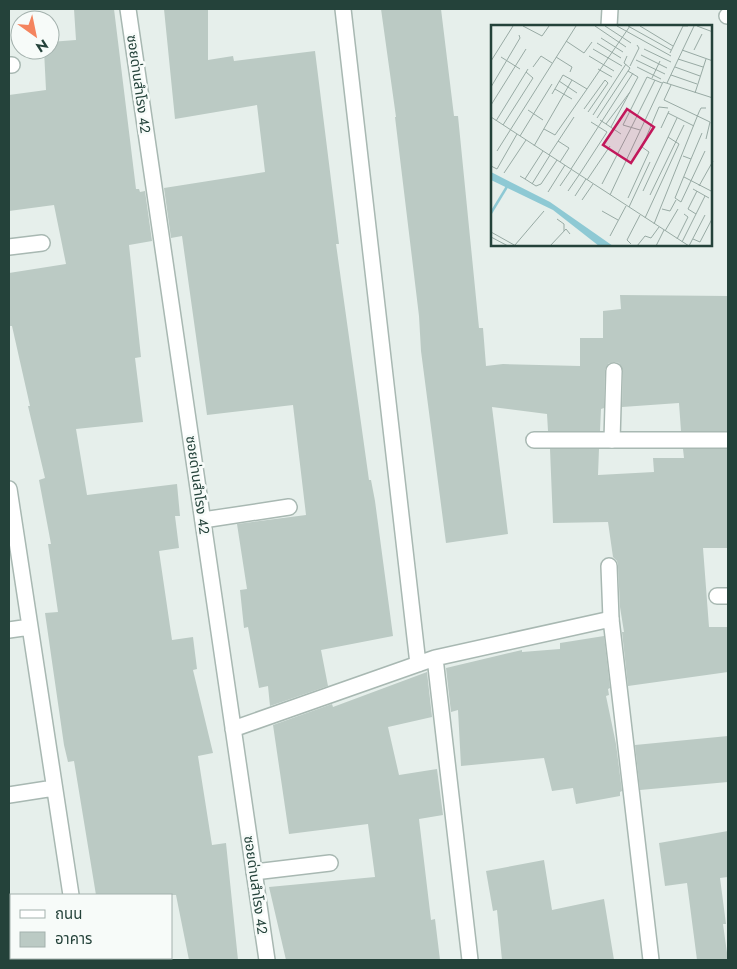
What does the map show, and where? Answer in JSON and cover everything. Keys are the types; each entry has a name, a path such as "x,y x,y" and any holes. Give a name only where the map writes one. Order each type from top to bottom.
{"street":[{"name":"ซอยด่านสำโรง 42","path":"128,9 267,960"},
{"path":"343,9 418,664"},
{"path":"610,9 610,25"},
{"path":"9,247 42,242"},
{"path":"612,440 614,371"},
{"path":"534,440 728,440"},
{"path":"9,489 71,894"},
{"path":"203,520 289,508"},
{"path":"609,566 611,619 651,960"},
{"path":"233,729 435,658 611,619"},
{"path":"9,630 30,627"},
{"path":"435,658 470,960"},
{"path":"9,795 54,788"},
{"path":"254,872 330,863"}],"building":[{"path":"74,9 114,9 136,189 139,189 140,192 145,191 152,241 129,245 141,357 135,358 143,422 76,429 87,495 177,484 180,516 175,516 179,548 159,551 172,640 193,637 197,669 193,670 213,753 198,756 212,845 226,843 238,960 189,960 176,895 96,894 74,761 68,762 64,745 45,613 58,612 48,544 51,544 39,480 45,478 12,326 9,326 9,273 66,264 54,205 9,211 9,95 46,90 44,60 60,60 60,41 76,40"},
{"path":"164,9 208,9 208,60 233,56 234,61 315,51 339,244 336,244 369,480 371,480 375,501 393,636 321,650 328,686 270,706 268,686 259,688 248,627 244,628 240,590 247,589 237,524 306,515 293,405 207,415 182,236 171,238 164,188 265,172 257,105 175,119"},
{"path":"381,9 441,9 454,116 458,116 479,328 483,328 486,366 503,364 580,366 580,338 603,338 603,311 621,309 620,295 728,296 728,431 681,431 679,403 622,407 623,371 619,363 615,362 609,363 605,370 604,408 601,409 600,431 548,431 547,414 492,407 508,534 446,543 421,351 419,316 396,117"},
{"path":"550,449 599,449 598,475 654,472 653,458 684,458 683,449 728,449 728,548 703,548 709,627 728,627 728,672 628,686 618,566 617,561 613,557 608,522 553,523"},
{"path":"604,636 610,688 608,689 609,695 606,696 616,744 622,791 620,796 576,804 573,788 552,791 544,758 461,766 458,710 451,712 446,668 522,650 522,652 560,649 560,643"},
{"path":"427,672 432,717 388,727 399,775 437,769 443,815 419,819 431,920 435,919 440,960 286,960 269,887 375,877 368,824 289,834 273,725 332,704 333,707"},
{"path":"728,736 728,782 640,790 635,745"},
{"path":"728,831 728,877 720,878 726,924 723,924 728,960 697,960 687,883 665,886 659,843"},
{"path":"544,860 552,910 604,899 614,960 502,960 497,910 493,911 486,871"}]}
